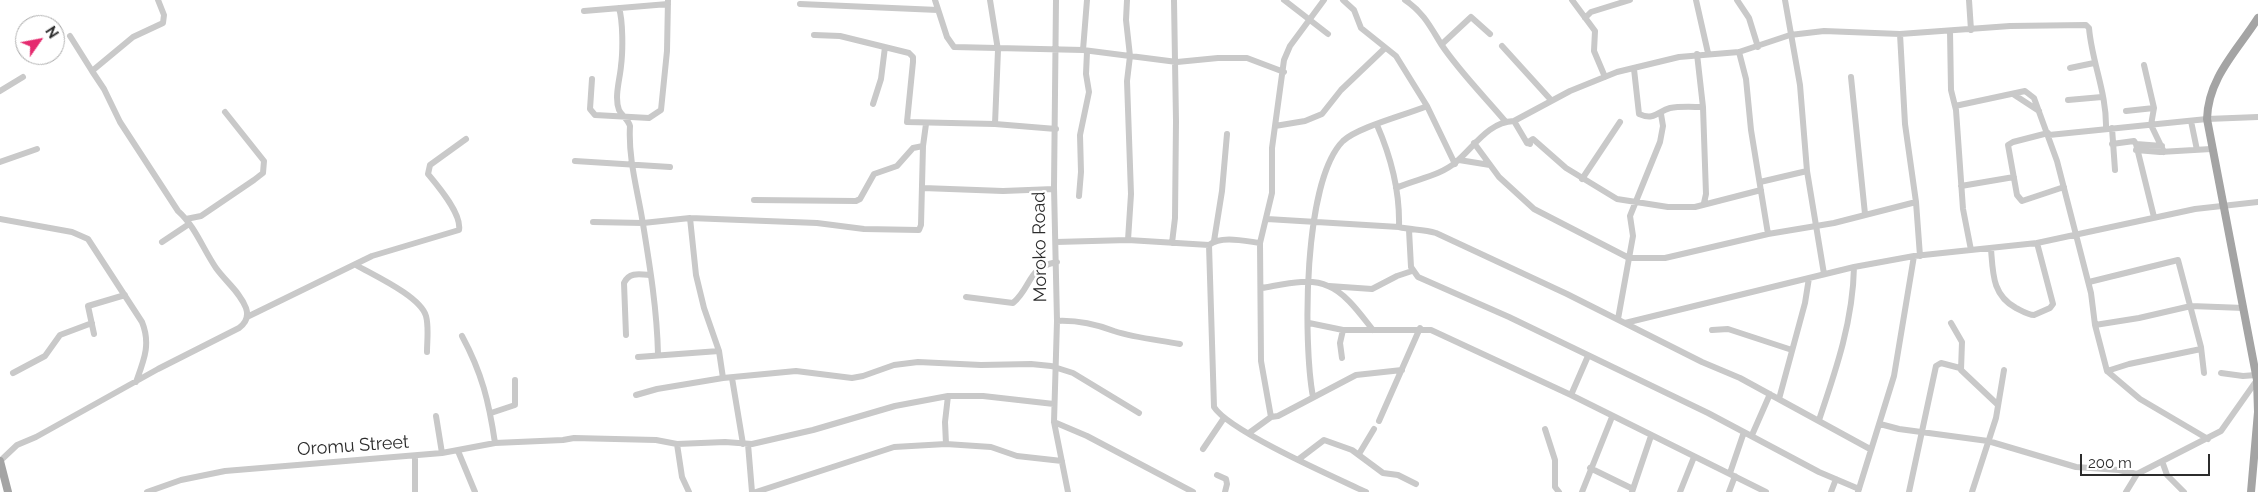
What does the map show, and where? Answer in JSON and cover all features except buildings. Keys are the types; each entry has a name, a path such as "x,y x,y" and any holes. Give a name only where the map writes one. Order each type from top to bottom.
{"main road":[{"path":"2250,492 2256,453 2258,412 2255,353 2211,149 2207,119 2208,104 2216,79 2258,18"},
{"path":"0,461 8,492"}],"street":[{"path":"92,71 134,37 163,23 164,14 158,0"},
{"path":"935,0 947,37 954,47 998,50 1057,49 1177,62 1218,58 1246,58 1284,72"},
{"path":"990,0 998,50 995,124"},
{"name":"Moroko Road","path":"1056,0 1057,49 1054,189 1057,321 1054,422 1068,492"},
{"path":"1079,196 1082,172 1080,135 1089,92 1085,51 1087,0"},
{"path":"1127,0 1126,20 1130,56 1127,81 1131,194 1128,240"},
{"path":"1172,243 1175,218 1177,62 1174,0"},
{"path":"1284,0 1310,18 1328,34"},
{"path":"1271,416 1261,361 1262,288 1260,243 1272,193 1272,153 1287,51 1324,0"},
{"path":"1343,0 1354,10 1361,28 1384,49 1396,56 1427,106 1457,162"},
{"path":"1405,0 1416,7 1428,20 1442,44 1505,121"},
{"path":"1572,0 1585,18 1588,19 1595,31 1594,51 1605,77"},
{"path":"1585,18 1591,12 1630,0"},
{"path":"1696,0 1708,53"},
{"path":"1737,0 1749,18 1758,47"},
{"path":"1785,0 1800,85 1807,171 1824,274"},
{"path":"1969,0 1971,30"},
{"path":"584,11 619,8 628,3 668,2 667,51 661,110 649,118 628,118 594,114 590,109 592,79"},
{"path":"800,4 938,10"},
{"path":"619,8 623,24 618,96 619,110 628,118 637,201 643,222 657,314 658,354"},
{"path":"1442,44 1471,17 1490,34"},
{"path":"1396,188 1412,180 1429,177 1457,162 1474,144 1505,121 1514,121 1551,100 1605,77 1678,57 1708,53 1739,52 1790,35 1851,31 1900,34 2010,26 2086,25 2089,28 2094,64 2102,82 2102,97 2112,144 2115,170"},
{"path":"1950,31 1950,76 1955,106 1961,186 1970,250"},
{"path":"1409,230 1412,271 1418,277 1500,313 1752,435 1858,491 1870,449 1880,424 1900,350 1917,256 1916,202 1905,124 1900,34"},
{"path":"0,461 17,445 36,437 239,328 245,324 247,317 243,301 216,268 188,221 178,211 120,122 104,89 70,36"},
{"path":"814,36 840,36 903,50 913,58 907,122 926,124 995,124 1056,129"},
{"path":"1502,46 1551,100"},
{"path":"873,104 881,79 884,47"},
{"path":"1276,126 1305,121 1322,114 1340,90 1384,49"},
{"path":"1739,52 1746,80 1768,234"},
{"path":"1697,54 1703,107 1706,194 1704,203"},
{"path":"2070,68 2094,64"},
{"path":"2144,65 2154,108 2151,124 2163,149"},
{"path":"1634,69 1639,114 1645,116 1661,114 1670,108 1703,107"},
{"path":"1851,77 1865,214"},
{"path":"0,91 23,78"},
{"path":"1955,106 2013,94 2028,93 2048,134 2060,174 2060,188 2078,236 2089,282 2094,325 2107,371 2140,399 2208,439"},
{"path":"2068,100 2102,97"},
{"path":"1312,397 1308,371 1307,337 1309,323 1307,282 1314,221 1329,164 1338,149 1348,138 1427,106"},
{"path":"2126,111 2154,108"},
{"path":"162,242 188,221 201,216 264,173 264,161 225,112"},
{"path":"1618,319 1633,236 1630,216 1660,142 1661,114"},
{"path":"2060,188 2022,201 2017,195 2008,147 2009,143 2048,134 2207,119 2258,117"},
{"path":"1514,121 1527,143 1533,139 1550,155 1582,179 1614,198 1668,207 1695,207 1715,200 1761,190"},
{"path":"2191,121 2197,150"},
{"path":"1582,179 1620,122"},
{"path":"593,222 643,222 690,218 817,223 864,229 919,230 921,225 923,146 926,124"},
{"path":"1378,125 1391,165 1396,188 1399,207 1399,227"},
{"path":"1227,134 1222,191 1212,243 1212,401 1217,413 1249,433 1299,460 1366,492"},
{"path":"247,317 372,256 459,230 460,225 453,208 428,174 428,169 430,165 466,139"},
{"path":"2112,144 2134,141 2154,217"},
{"path":"1474,144 1509,187 1542,215 1629,258 1665,258 1768,234 1851,219 1916,202"},
{"path":"754,200 856,201 860,199 874,174 897,166 913,148 923,146"},
{"path":"2136,147 2211,149"},
{"path":"0,162 37,149"},
{"path":"575,161 633,163 670,167"},
{"path":"1457,162 1490,165"},
{"path":"1760,182 1807,171"},
{"path":"1961,186 2014,177"},
{"path":"923,188 1003,191 1054,189"},
{"path":"1706,194 1715,200"},
{"path":"1624,323 1854,267 1917,256 2037,243 2078,236 2154,217 2224,204 2258,202"},
{"path":"690,218 696,275 704,308 719,351 723,378"},
{"path":"0,219 72,232 88,239 142,322 147,334 146,355 136,382"},
{"path":"1267,219 1399,227 1409,230 1424,229 1445,237 1770,394 1870,449"},
{"path":"1056,242 1128,240 1212,243 1239,240 1260,243"},
{"path":"1991,248 1994,285 1999,294 2006,303 2034,315 2050,308 2053,304 2037,243"},
{"path":"2089,282 2178,260 2201,349 2204,373"},
{"path":"966,297 1013,303 1034,272 1056,262"},
{"path":"356,265 403,292 418,304 426,316 427,352"},
{"path":"1819,420 1845,337 1854,287 1854,267"},
{"path":"1262,288 1307,282 1328,286 1372,289 1397,276 1412,271"},
{"path":"626,335 624,283 626,278 632,274 650,275"},
{"path":"1779,399 1805,303 1809,278"},
{"path":"1328,286 1349,302 1373,330"},
{"path":"94,334 88,306 125,295"},
{"path":"2094,325 2139,318 2190,306 2244,308"},
{"path":"1057,321 1096,324 1122,332 1180,344"},
{"path":"13,373 45,356 60,335 92,323"},
{"path":"1309,323 1344,330 1412,330 1420,328 1446,336 1471,350 1571,395 1766,492"},
{"path":"1951,323 1962,342 1963,355 1960,368"},
{"path":"1379,420 1420,328"},
{"path":"1342,358 1340,343 1344,330"},
{"path":"1412,330 1417,336"},
{"path":"1712,330 1733,331 1792,350"},
{"path":"462,336 478,367 491,413 495,443"},
{"path":"2107,371 2129,364 2201,349"},
{"path":"638,357 658,354 666,356 719,351"},
{"path":"1571,395 1588,356"},
{"path":"636,395 657,389 723,378 804,371 852,378 894,365 918,362 981,366 1032,364 1073,373 1139,413"},
{"path":"1909,492 1920,448 1921,431 1936,366 1941,363 1960,368 1996,404"},
{"path":"1249,433 1271,416 1278,416 1356,375 1402,370"},
{"path":"1972,492 1997,412 1996,404 2004,370"},
{"path":"2126,492 2137,474 2221,431 2256,377 2221,373"},
{"path":"732,378 754,492 894,447 946,444 990,448 1016,456 1062,461"},
{"path":"491,413 515,405 515,380"},
{"path":"1752,435 1770,394"},
{"path":"946,444 945,422 948,396"},
{"name":"Oromu Street","path":"147,492 181,480 225,471 415,456 458,451 495,443 574,438 656,440 677,444 725,442 756,444 813,430 895,406 948,396 983,396 1054,404"},
{"path":"436,416 442,453"},
{"path":"1582,492 1612,417"},
{"path":"1203,449 1224,418"},
{"path":"1054,422 1087,436 1193,492"},
{"path":"1880,424 1988,441 2076,467 2118,470 2137,474"},
{"path":"1359,454 1374,429"},
{"path":"1545,429 1556,460 1555,487 1558,492"},
{"path":"1729,492 1744,432"},
{"path":"1590,468 1632,490 1651,436"},
{"path":"1299,460 1324,440 1344,446 1359,454 1383,473 1398,475 1416,484"},
{"path":"677,444 682,477 689,492"},
{"path":"458,451 475,492"},
{"path":"415,456 415,492"},
{"path":"1680,492 1694,457"},
{"path":"2162,461 2168,475 2184,492"},
{"path":"1217,476 1226,479 1225,492"},
{"path":"1831,492 1836,479"}]}
